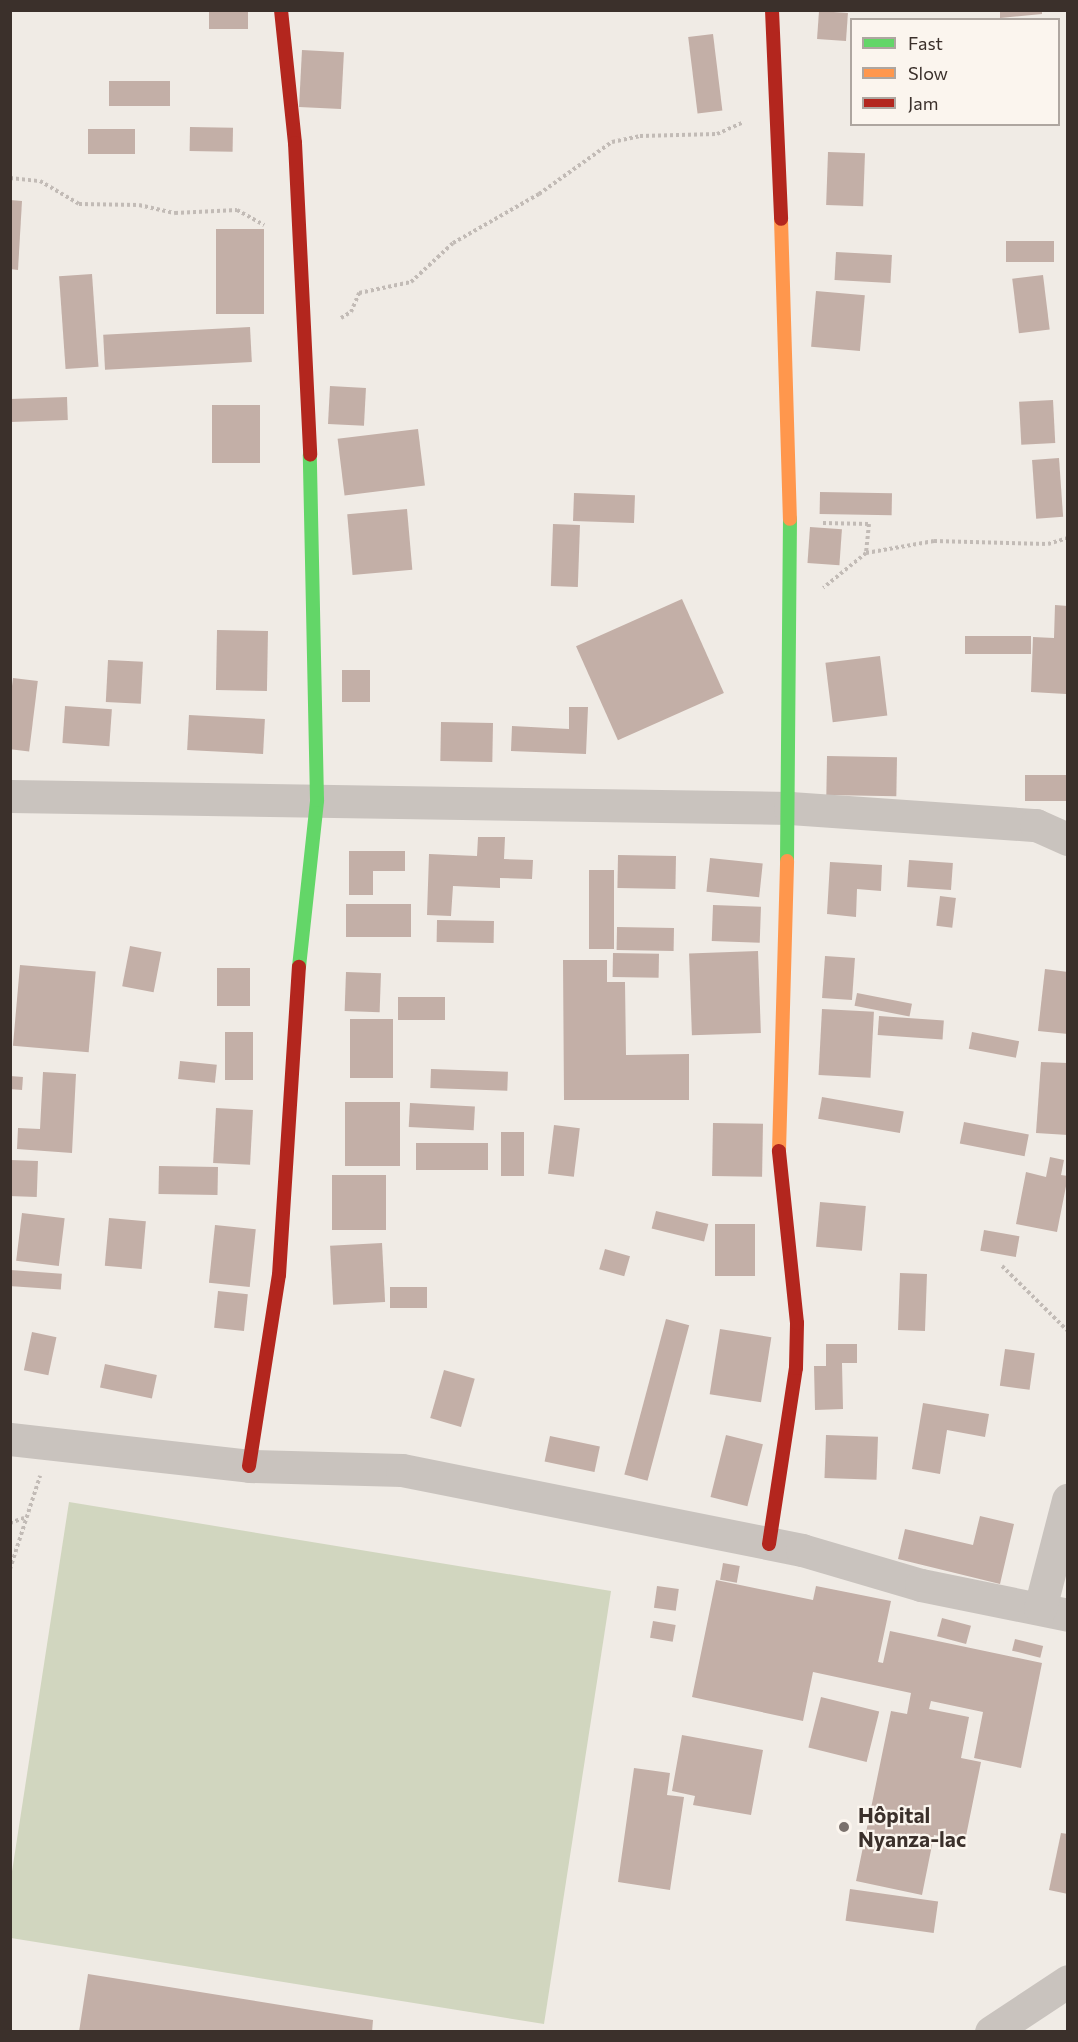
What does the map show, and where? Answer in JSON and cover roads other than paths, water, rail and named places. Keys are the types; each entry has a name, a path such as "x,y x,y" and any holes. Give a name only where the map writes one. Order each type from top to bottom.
{"street":[{"path":"249,1467 279,1275 293,1021 317,800 307,336 295,143 281,10"},
{"path":"769,1544 796,1368 797,1323 779,1158 781,992 790,808 788,616 791,490 772,10"},
{"path":"10,796 790,808 1036,825 1068,839"},
{"path":"10,1439 249,1467 402,1470 769,1544 921,1585 1054,1612 1068,1500"},
{"path":"991,2031 1068,1981"}],"place":[{"name":"Hôpital Nyanza-lac","path":"844,1827"}]}
